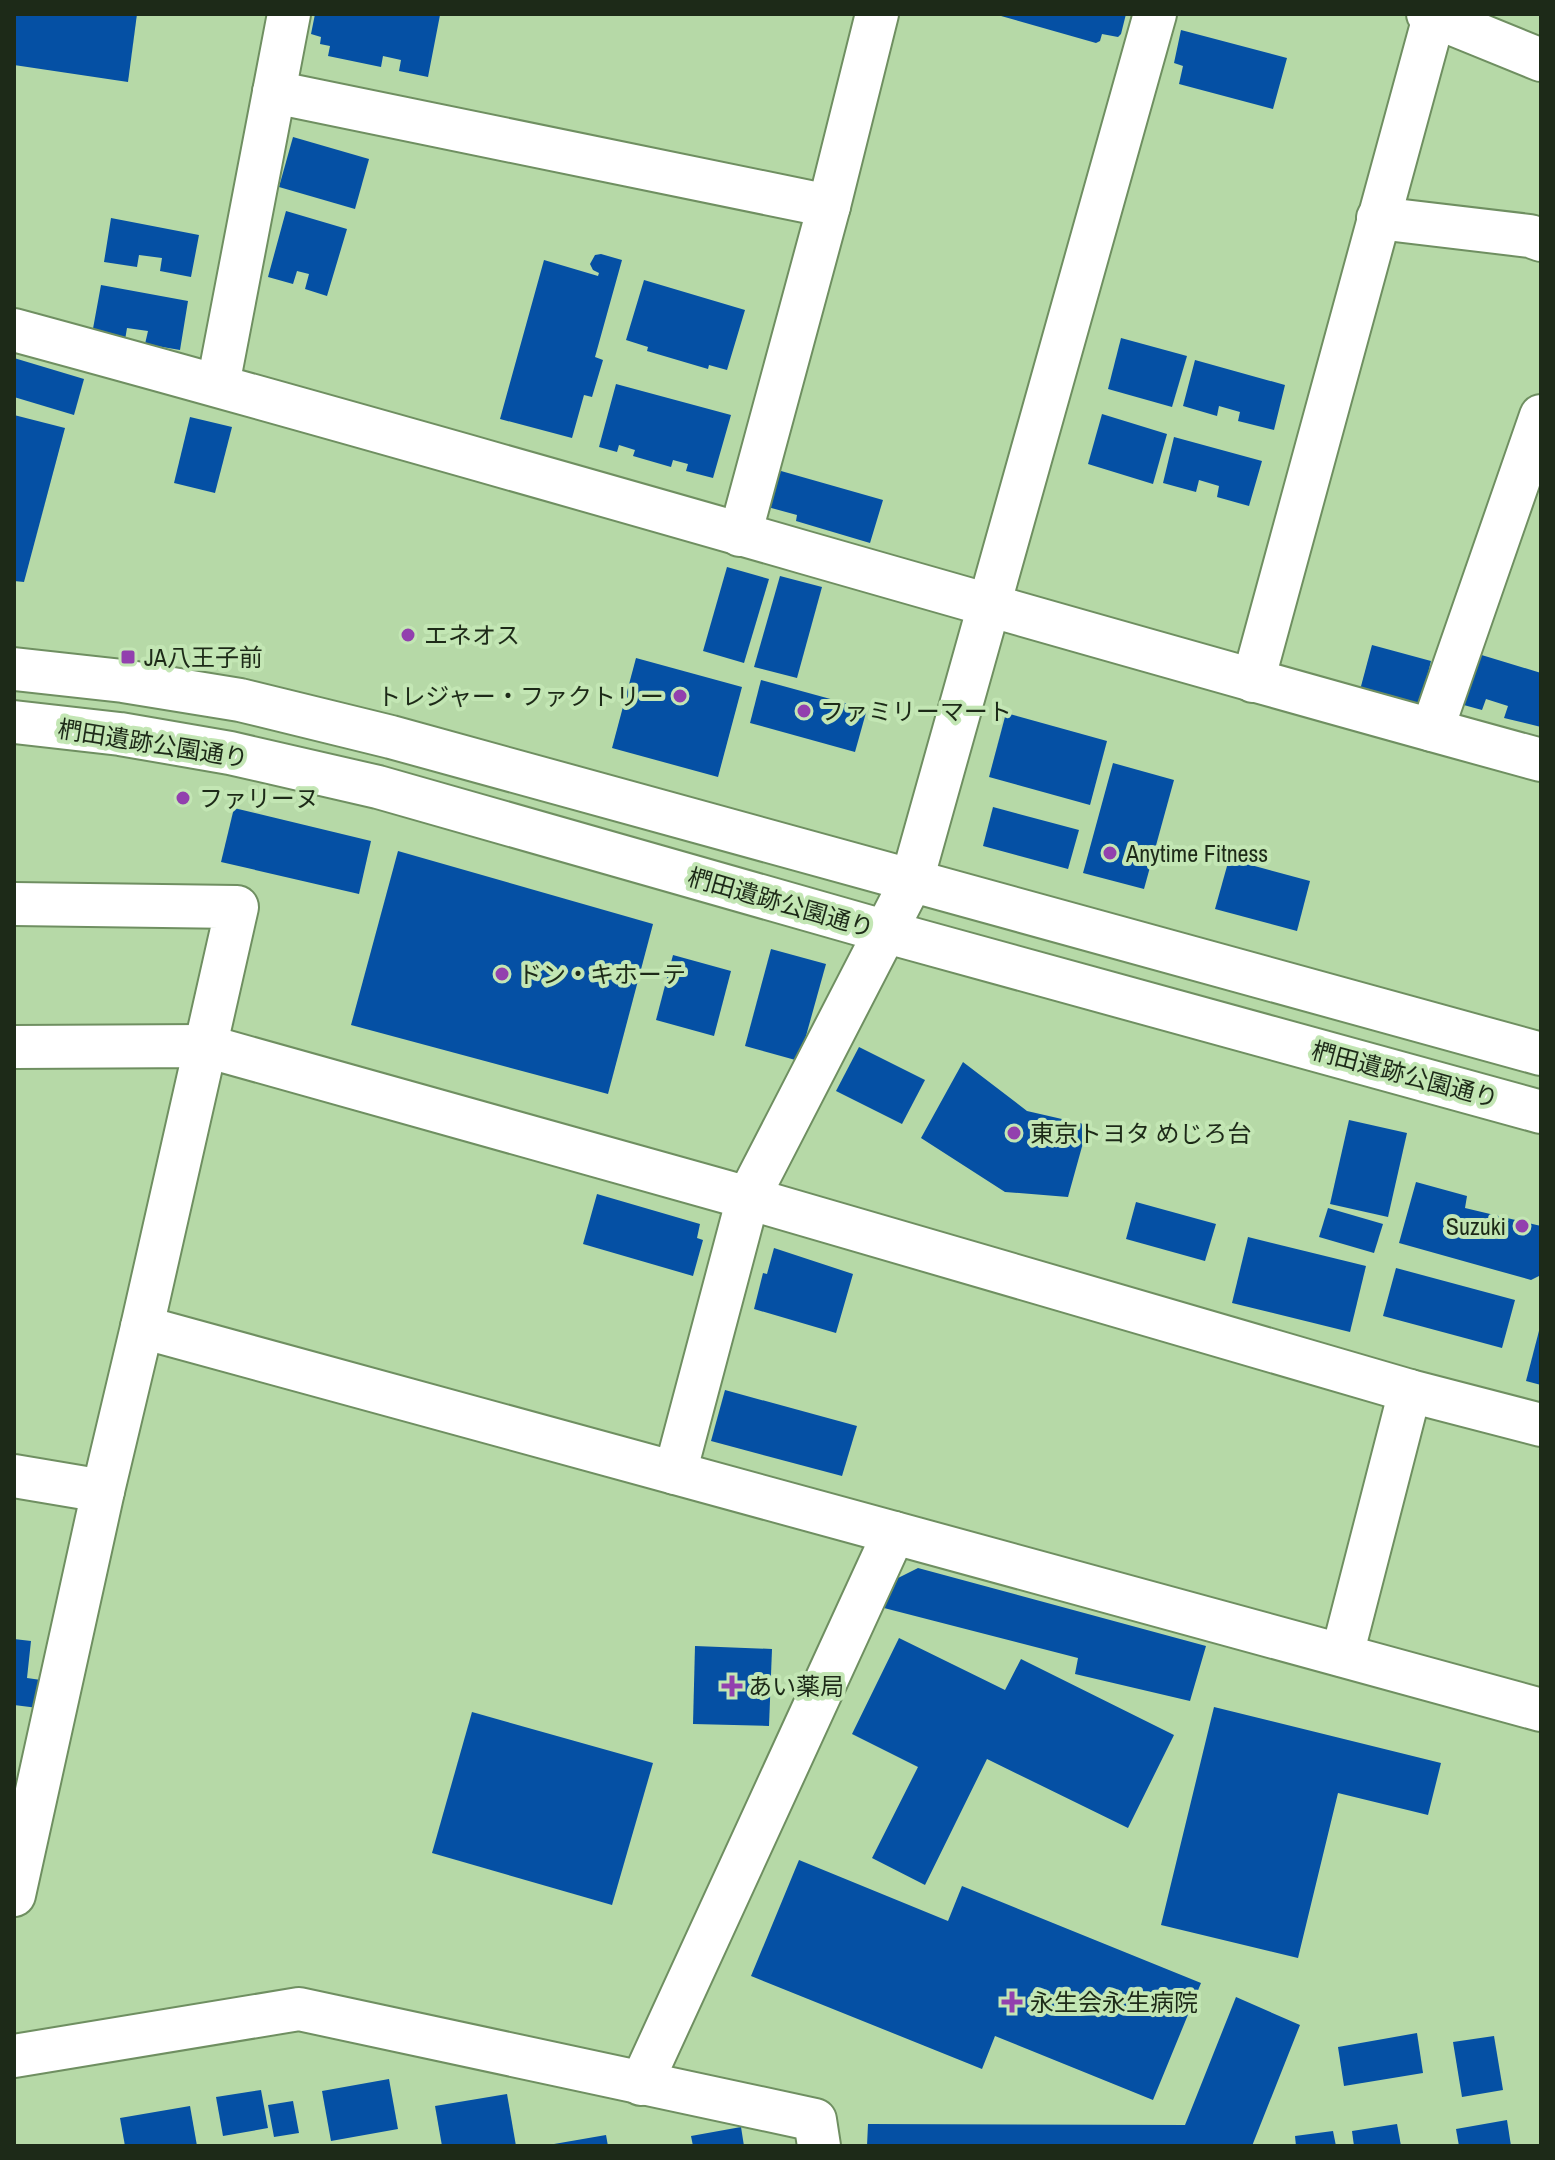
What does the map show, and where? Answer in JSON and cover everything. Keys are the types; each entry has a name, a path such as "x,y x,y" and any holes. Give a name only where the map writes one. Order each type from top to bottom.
{"street":[{"path":"218,385 289,14"},
{"path":"740,535 829,206 877,14"},
{"path":"675,1473 748,1198 912,880 1155,14"},
{"path":"1253,681 1431,15 1541,60"},
{"path":"274,92 829,206"},
{"path":"1378,218 1530,236 1541,240"},
{"path":"14,330 1541,760"},
{"path":"1432,730 1541,416"},
{"path":"14,669 123,681 240,700 391,737 1541,1054"},
{"name":"椚田遺跡公園通り","path":"14,722 120,734 230,753 378,787 887,932 1541,1112"},
{"path":"14,904 237,907 14,1895"},
{"path":"14,1047 206,1046 748,1198 1410,1391 1541,1425"},
{"path":"142,1327 1541,1710"},
{"path":"1342,1655 1410,1391"},
{"path":"14,1476 103,1491"},
{"path":"641,2084 894,1533"},
{"path":"14,2056 299,2009 815,2120 819,2146"}],"building":[{"path":"14,14 137,14 128,82 14,65"},
{"path":"315,14 440,15 428,77 399,71 401,60 383,56 381,67 328,56 330,46 320,44 321,37 311,34"},
{"path":"994,14 1126,14 1118,37 1102,34 1096,43"},
{"path":"1181,30 1287,58 1273,109 1179,84 1183,66 1174,63"},
{"path":"293,137 369,159 355,209 279,187"},
{"path":"286,211 347,229 327,296 305,289 309,274 297,271 293,284 268,277"},
{"path":"111,218 199,235 191,277 160,271 162,258 139,255 137,267 104,262"},
{"path":"595,255 622,260 595,357 603,360 592,397 584,395 572,438 500,419 544,260 598,276 599,273 590,264"},
{"path":"644,280 745,310 727,370 709,365 708,369 647,351 648,347 626,340"},
{"path":"101,285 188,301 180,350 145,344 148,331 127,328 125,340 92,334"},
{"path":"1121,338 1187,356 1172,407 1108,389"},
{"path":"14,358 84,379 74,415 14,397"},
{"path":"1195,360 1285,385 1274,430 1238,421 1240,412 1219,406 1217,416 1183,406"},
{"path":"616,384 731,415 713,478 686,471 688,464 673,460 671,467 633,456 635,450 619,445 617,452 599,447"},
{"path":"1102,414 1167,434 1153,484 1088,464"},
{"path":"14,415 65,428 24,582 14,581"},
{"path":"190,417 232,427 215,493 174,483"},
{"path":"1174,437 1262,461 1249,506 1217,497 1219,486 1199,480 1196,492 1163,483"},
{"path":"774,469 883,500 870,543 796,521 797,515 764,506"},
{"path":"727,567 769,579 744,663 703,651"},
{"path":"780,576 822,587 797,678 754,667"},
{"path":"1372,645 1431,661 1420,706 1360,690"},
{"path":"1475,653 1541,673 1541,727 1504,718 1508,706 1486,699 1482,710 1460,704"},
{"path":"636,658 742,687 718,777 612,748"},
{"path":"761,680 867,709 855,752 750,723"},
{"path":"1006,713 1107,741 1090,805 989,777"},
{"path":"1113,763 1174,780 1144,889 1083,873"},
{"path":"993,807 1079,830 1068,869 983,846"},
{"path":"234,808 371,841 359,894 221,862"},
{"name":"ドン・キホーテ","path":"398,851 653,924 608,1094 351,1025"},
{"path":"1229,859 1310,881 1297,931 1215,909"},
{"path":"771,949 826,964 799,1061 745,1046"},
{"path":"673,955 731,971 714,1036 656,1020"},
{"path":"859,1047 925,1080 902,1124 836,1091"},
{"path":"963,1062 1027,1111 1088,1125 1068,1197 1005,1192 921,1138"},
{"path":"1349,1120 1407,1133 1388,1217 1330,1204"},
{"path":"1416,1182 1467,1196 1465,1208 1541,1226 1541,1275 1531,1280 1399,1243"},
{"path":"597,1194 700,1224 697,1238 703,1240 693,1276 583,1244"},
{"path":"1136,1202 1216,1224 1205,1261 1126,1239"},
{"path":"1328,1208 1383,1224 1374,1253 1319,1237"},
{"path":"1248,1237 1366,1266 1350,1332 1232,1303"},
{"path":"774,1248 853,1274 836,1333 754,1309 763,1273 767,1274"},
{"path":"1396,1268 1515,1300 1502,1348 1383,1316"},
{"path":"1541,1328 1541,1385 1526,1381"},
{"path":"725,1390 857,1426 842,1476 711,1441"},
{"path":"918,1568 1206,1646 1190,1701 1075,1674 1078,1658 884,1608 898,1578"},
{"path":"899,1638 1005,1690 1021,1659 1174,1735 1128,1828 987,1759 925,1885 872,1858 918,1767 852,1734"},
{"path":"14,1639 31,1641 27,1678 41,1680 38,1708 14,1705"},
{"name":"あい薬局","path":"695,1646 772,1649 769,1726 693,1724"},
{"path":"1214,1707 1441,1763 1428,1815 1338,1793 1298,1958 1161,1925"},
{"path":"472,1712 653,1763 612,1905 432,1853"},
{"path":"799,1860 948,1921 962,1886 1201,1983 1153,2100 995,2036 982,2069 751,1976"},
{"path":"1236,1997 1300,2025 1252,2146 867,2146 868,2124 1185,2125"},
{"path":"1417,2033 1423,2073 1344,2086 1338,2047"},
{"path":"1494,2036 1503,2090 1462,2097 1453,2042"},
{"path":"389,2079 398,2129 331,2141 322,2091"},
{"path":"261,2090 268,2128 223,2136 216,2097"},
{"path":"507,2094 516,2146 442,2146 435,2106"},
{"path":"293,2101 299,2133 274,2137 268,2105"},
{"path":"190,2106 197,2146 125,2146 120,2118"},
{"path":"1507,2120 1511,2146 1459,2146 1456,2129"},
{"path":"1397,2124 1401,2146 1354,2146 1352,2131"},
{"path":"741,2127 744,2146 693,2146 691,2136"},
{"path":"1333,2131 1336,2146 1296,2146 1295,2136"},
{"path":"606,2135 608,2146 554,2146 554,2144"}],"place":[{"name":"エネオス","path":"408,635"},
{"name":"JA八王子前","path":"128,657"},
{"name":"トレジャー・ファクトリー","path":"680,696"},
{"name":"ファミリーマート","path":"804,711"},
{"name":"ファリーヌ","path":"183,798"},
{"name":"Anytime Fitness","path":"1110,853"},
{"name":"ドン・キホーテ","path":"502,974"},
{"name":"東京トヨタ めじろ台","path":"1014,1133"},
{"name":"Suzuki","path":"1522,1226"},
{"name":"あい薬局","path":"732,1686"},
{"name":"永生会永生病院","path":"1012,2002"}]}
